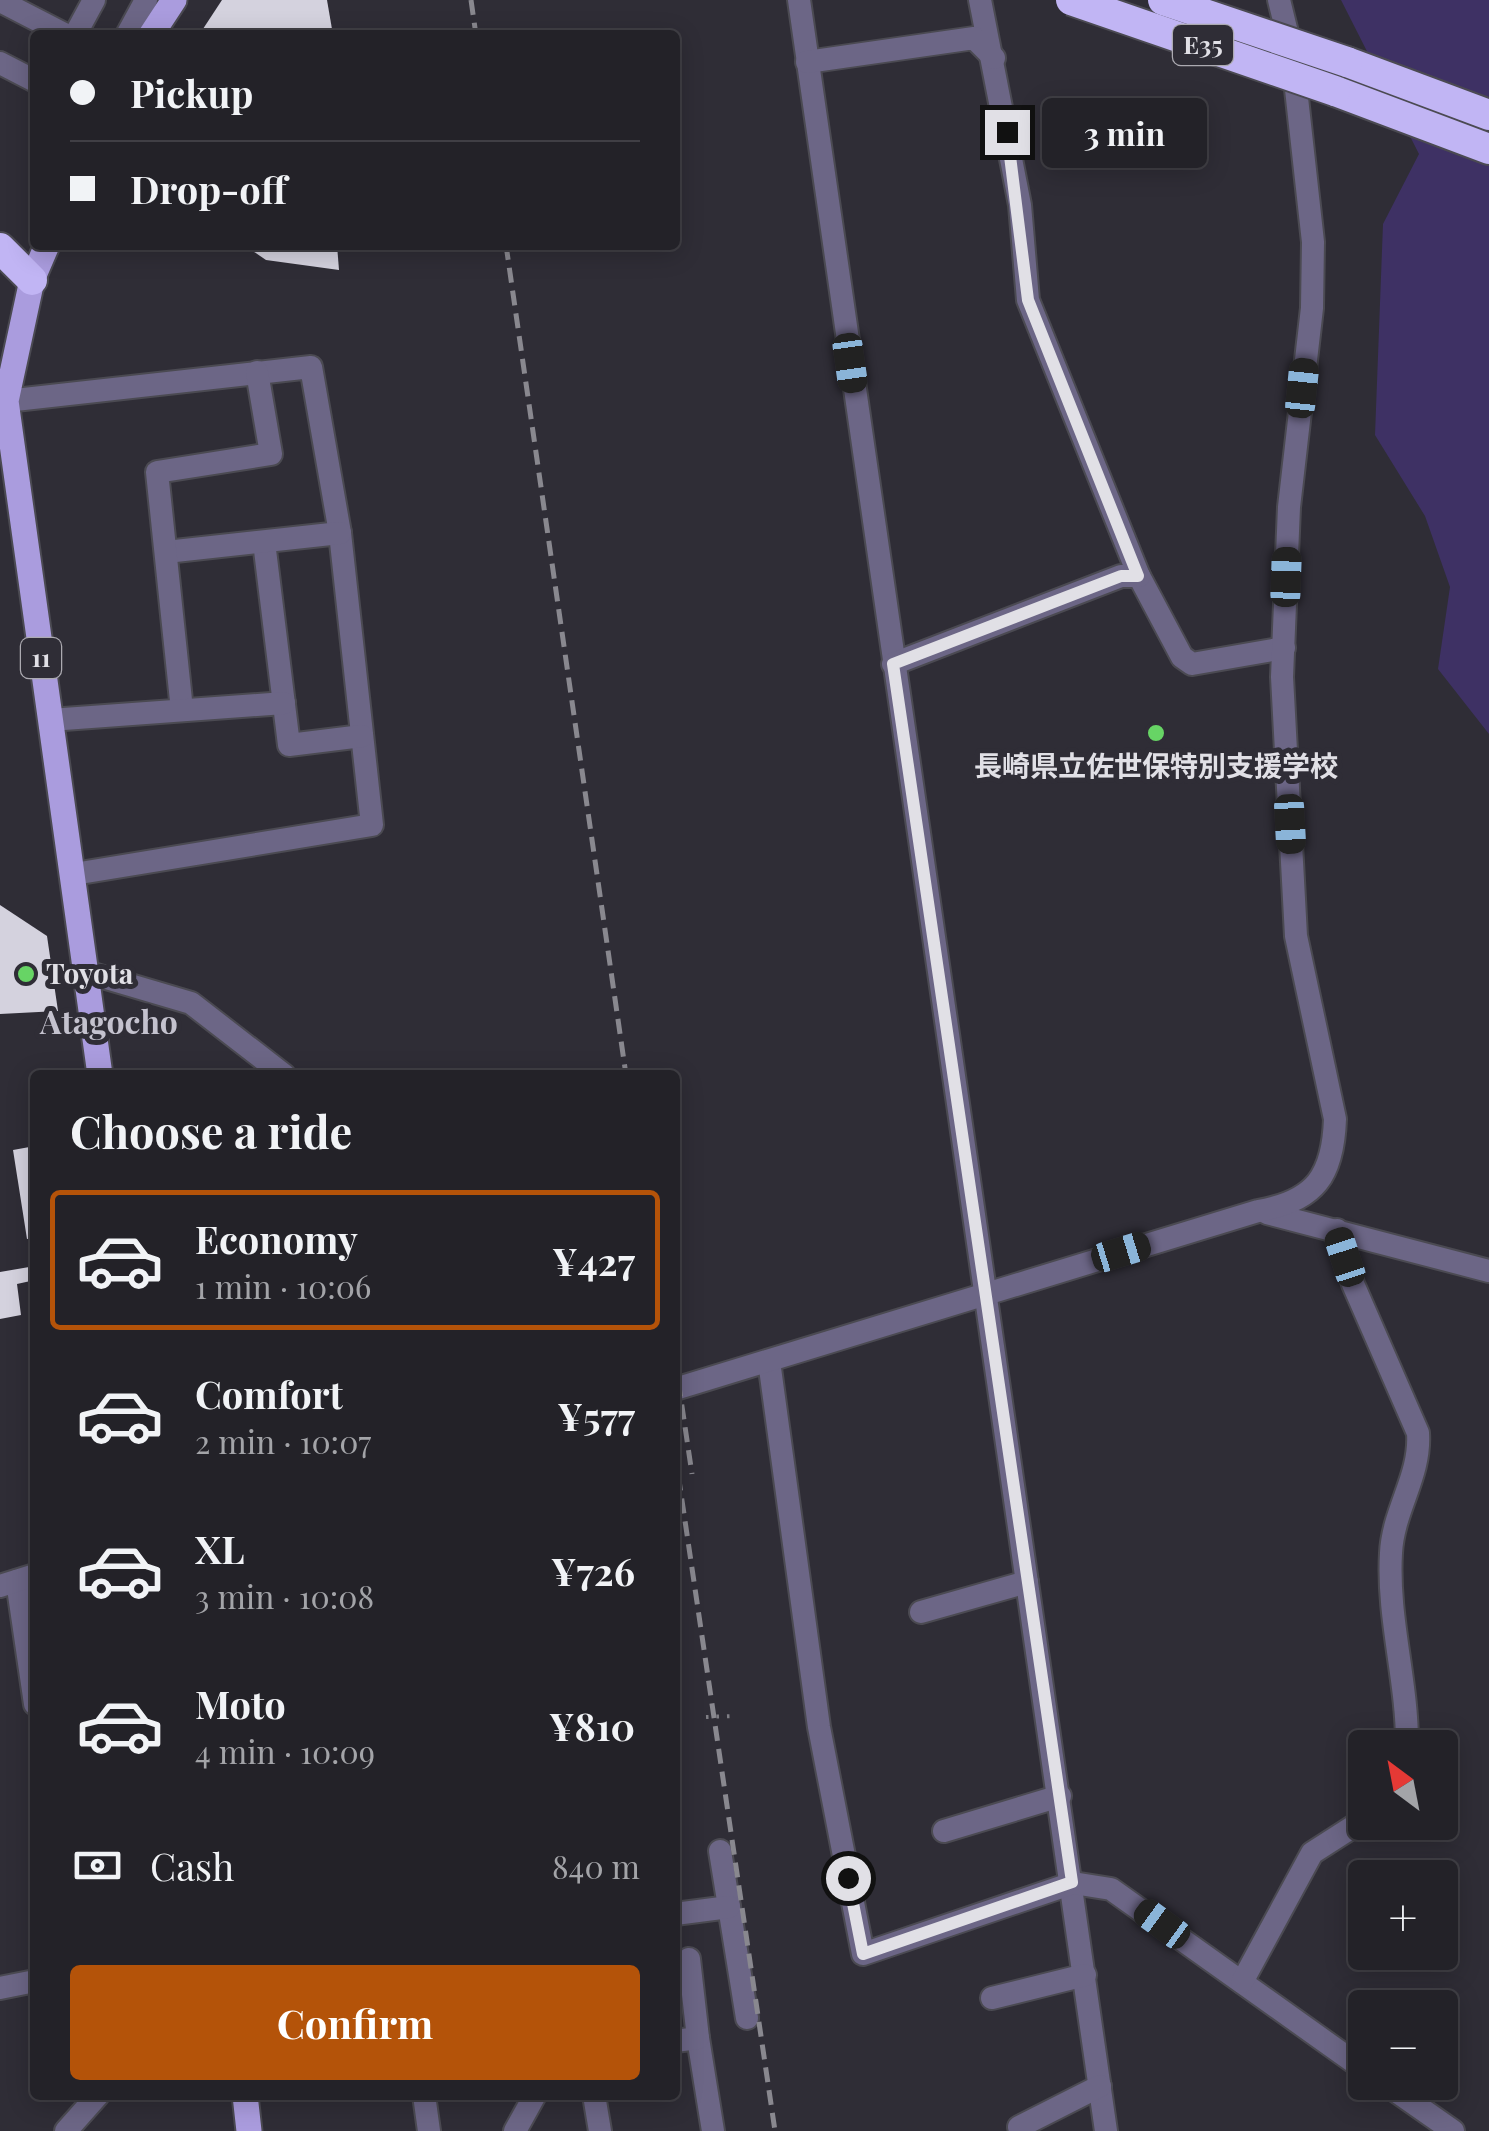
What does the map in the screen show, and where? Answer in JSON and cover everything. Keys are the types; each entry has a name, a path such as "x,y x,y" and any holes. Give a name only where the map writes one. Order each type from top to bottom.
{"highway":[{"name":"E35","path":"1071,0 1335,91 1489,150"},
{"name":"E35","path":"1163,0 1489,115"},
{"path":"0,248 32,280"},
{"path":"0,272 32,280"}],"main road":[{"path":"154,30 174,0"},
{"name":"11","path":"45,250 32,280 6,401 99,1070"},
{"path":"246,2100 250,2131"}],"street":[{"path":"78,30 93,0"},
{"path":"129,30 146,0"},
{"path":"799,0 1106,2131"},
{"path":"980,0 1020,205 1028,300 1138,576 1182,657 1192,664 1284,648"},
{"path":"680,1388 1258,1211 1287,1206 1325,1178 1334,1149 1335,1119 1296,936 1284,648 1289,507 1312,308 1314,242 1292,53 1279,0"},
{"path":"0,1 56,30"},
{"path":"807,62 974,38 994,58"},
{"path":"0,63 30,78"},
{"path":"6,401 311,367 340,534 372,824 74,874"},
{"path":"182,710 157,472 271,454 257,372"},
{"path":"166,552 340,534"},
{"path":"264,542 290,745 362,736"},
{"path":"893,664 1121,576 1138,576"},
{"path":"50,720 284,703"},
{"path":"86,972 191,1003 278,1070"},
{"path":"1258,1211 1489,1271"},
{"path":"1336,1230 1353,1284 1418,1433 1420,1457 1390,1549 1391,1626 1405,1730"},
{"path":"769,1361 820,1727 863,1954 1072,1882 1111,1889 1348,2058"},
{"path":"17,1581 30,1670"},
{"path":"921,1612 1028,1582"},
{"path":"944,1831 1060,1796"},
{"path":"1242,1982 1312,1854 1348,1830"},
{"path":"720,1851 746,2018"},
{"path":"680,1913 729,1907"},
{"path":"689,1960 686,2040 713,2131"},
{"path":"992,1998 1085,1975"},
{"path":"0,1988 30,1982"},
{"path":"1019,2128 1100,2086"},
{"path":"66,2131 94,2100"},
{"path":"425,2100 430,2131"},
{"path":"514,2131 533,2100"},
{"path":"595,2100 600,2131"},
{"path":"1409,2100 1453,2131"}],"path":[{"path":"706,1717 733,1712"}],"shaded area":[{"path":"1341,0 1489,0 1489,734 1438,669 1450,587 1425,516 1375,435 1383,224 1419,154"}],"building":[{"path":"222,0 327,0 332,30 202,30"},
{"path":"251,250 337,250 339,270 266,260"},
{"name":"Toyota","path":"0,905 47,936 58,1011 0,1014"},
{"path":"30,1147 30,1239 27,1239 13,1150"},
{"path":"30,1267 30,1281 17,1284 21,1315 0,1319 0,1272"}],"railway":[{"path":"471,0 475,30"},
{"path":"507,250 625,1070"},
{"path":"680,1393 692,1474"},
{"path":"680,1487 775,2131"}],"place":[{"name":"長崎県立佐世保特別支援学校","path":"1156,733"},
{"name":"Toyota","path":"26,974"}],"district":[{"name":"Atagocho","path":"109,1023"}],"route":[{"path":"848,1878 863,1954 1072,1882 893,664 1121,576 1138,576 1028,300 1020,205 1007,132"}]}
